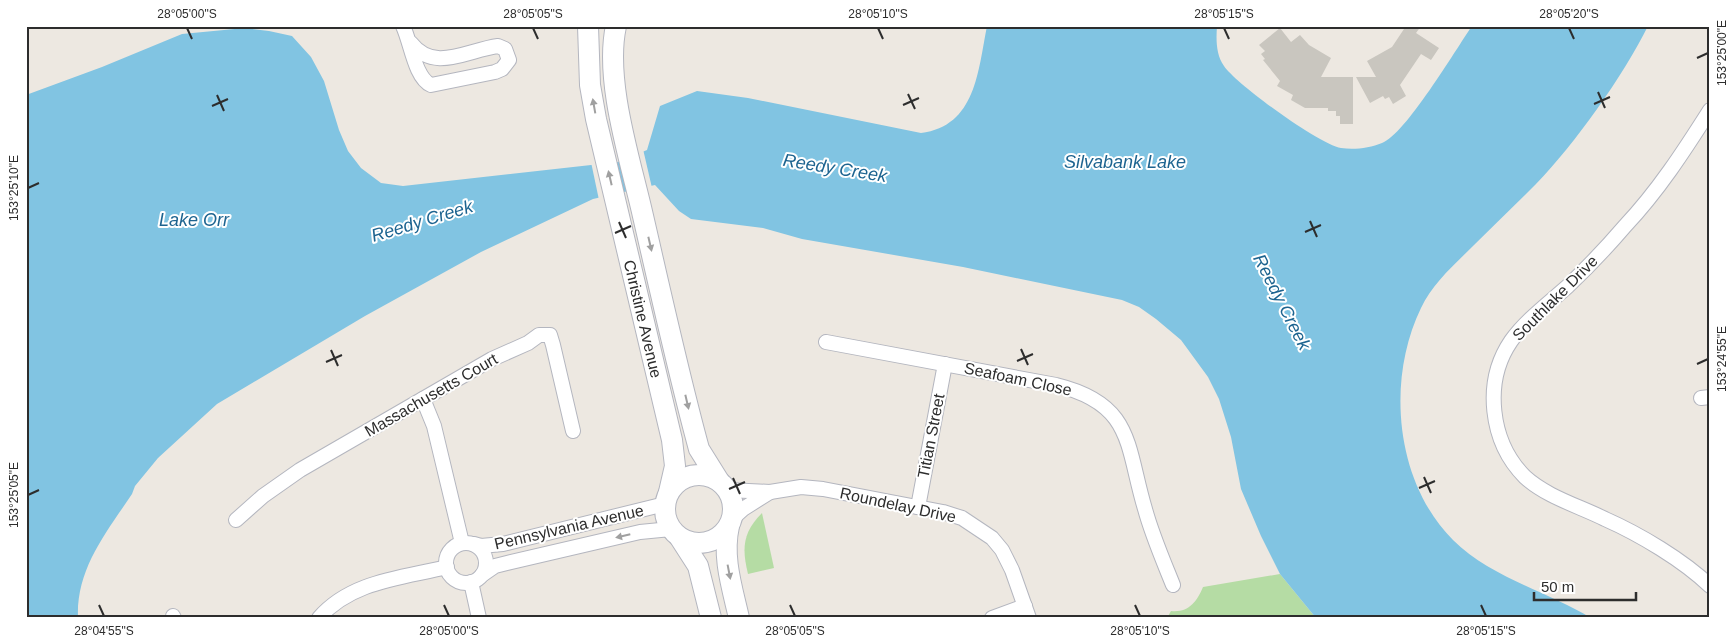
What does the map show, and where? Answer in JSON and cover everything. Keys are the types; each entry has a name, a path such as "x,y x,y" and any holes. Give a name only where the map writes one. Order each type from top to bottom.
{"main road":[{"name":"Christine Avenue","path":"588,26 590,85 604,154 672,440 675,466 667,498"},
{"name":"Christine Avenue","path":"616,26 614,37 615,80 627,147 698,449 724,485"},
{"path":"711,618 698,566 675,533 665,513 667,498 676,483 692,475 709,475 724,485 732,499 727,562 739,618"},
{"path":"675,533 696,543 713,541 722,534 731,522"}],"street":[{"path":"403,26 412,46 422,79 431,85 495,72 502,69 509,60 505,49 498,46 435,60 418,52 412,46"},
{"name":"Southlake Drive","path":"1710,110 1684,151 1631,220 1574,280 1524,326 1511,342 1500,363 1494,387 1494,413 1500,437 1511,459 1525,477 1541,489 1630,532 1669,556 1710,586"},
{"name":"Massachusetts Court","path":"236,520 263,496 300,470 486,362 528,343 539,335 550,335 573,430"},
{"name":"Seafoam Close","path":"826,342 1075,390 1092,398 1117,421 1130,443 1144,508 1174,585"},
{"name":"Titian Street","path":"918,507 945,364"},
{"path":"422,399 434,426 468,544"},
{"name":"Roundelay Drive","path":"724,485 770,492 801,487 823,489 918,507 962,518 992,538 1002,550 1012,570 1027,612"},
{"name":"Roundelay Drive","path":"731,522 742,509 770,492"},
{"name":"Pennsylvania Avenue","path":"468,544 482,546 503,544 667,498"},
{"name":"Pennsylvania Avenue","path":"476,578 495,566 640,532 675,533"},
{"path":"468,544 479,547 485,558 485,569 476,578 465,582 454,578 447,568 446,561 451,550 468,544"},
{"path":"320,618 335,602 361,588 447,568"},
{"path":"476,578 479,618"},
{"path":"992,618 1027,612"}],"green space":[{"path":"762,513 774,568 748,574 745,542 755,520"},
{"path":"1280,574 1316,618 1167,618 1171,611 1182,610 1195,602 1203,587"}],"water":[{"name":"Silvabank Lake","path":"987,26 1217,26 1219,57 1232,75 1279,113 1298,125 1330,144 1351,149 1382,143 1392,137 1404,125 1443,71 1472,26 1648,26 1638,46 1597,109 1551,168 1451,268 1431,291 1421,308 1410,336 1403,366 1400,398 1402,429 1408,460 1419,489 1434,516 1453,540 1484,564 1591,618 1316,618 1280,574 1261,536 1241,489 1231,437 1219,399 1208,377 1181,340 1139,307 1122,300 963,267 802,239 763,228 691,219 679,211 655,185 593,199 481,252 365,316 217,404 158,458 135,486 132,494 94,552 87,568 82,583 78,618 26,618 26,95 102,67 182,34 245,28 292,36 311,57 324,81 339,130 348,151 361,168 381,183 403,186 618,162 647,150 660,106 697,91 748,98 921,133 939,128 953,120 964,108 977,78"}],"pier":[{"path":"643,149 652,188 629,193 620,158"},
{"path":"613,160 623,195 599,200 591,162"}],"building":[{"path":"1406,26 1421,26 1416,33 1439,48 1431,60 1421,54 1400,85 1406,96 1393,104 1389,97 1385,99 1383,96 1370,103 1356,77 1376,77 1367,61 1392,47"},
{"path":"1280,28 1291,42 1300,35 1309,45 1331,58 1321,77 1353,77 1353,124 1340,124 1340,116 1336,116 1336,111 1328,111 1328,108 1305,108 1291,100 1293,95 1277,86 1280,81 1263,60 1265,59 1261,54 1265,51 1259,45"}],"water label":[{"name":"Reedy Creek","path":"835,168"},
{"name":"Lake Orr","path":"194,220"},
{"name":"Reedy Creek","path":"422,221"},
{"name":"Reedy Creek","path":"1282,302"}]}
